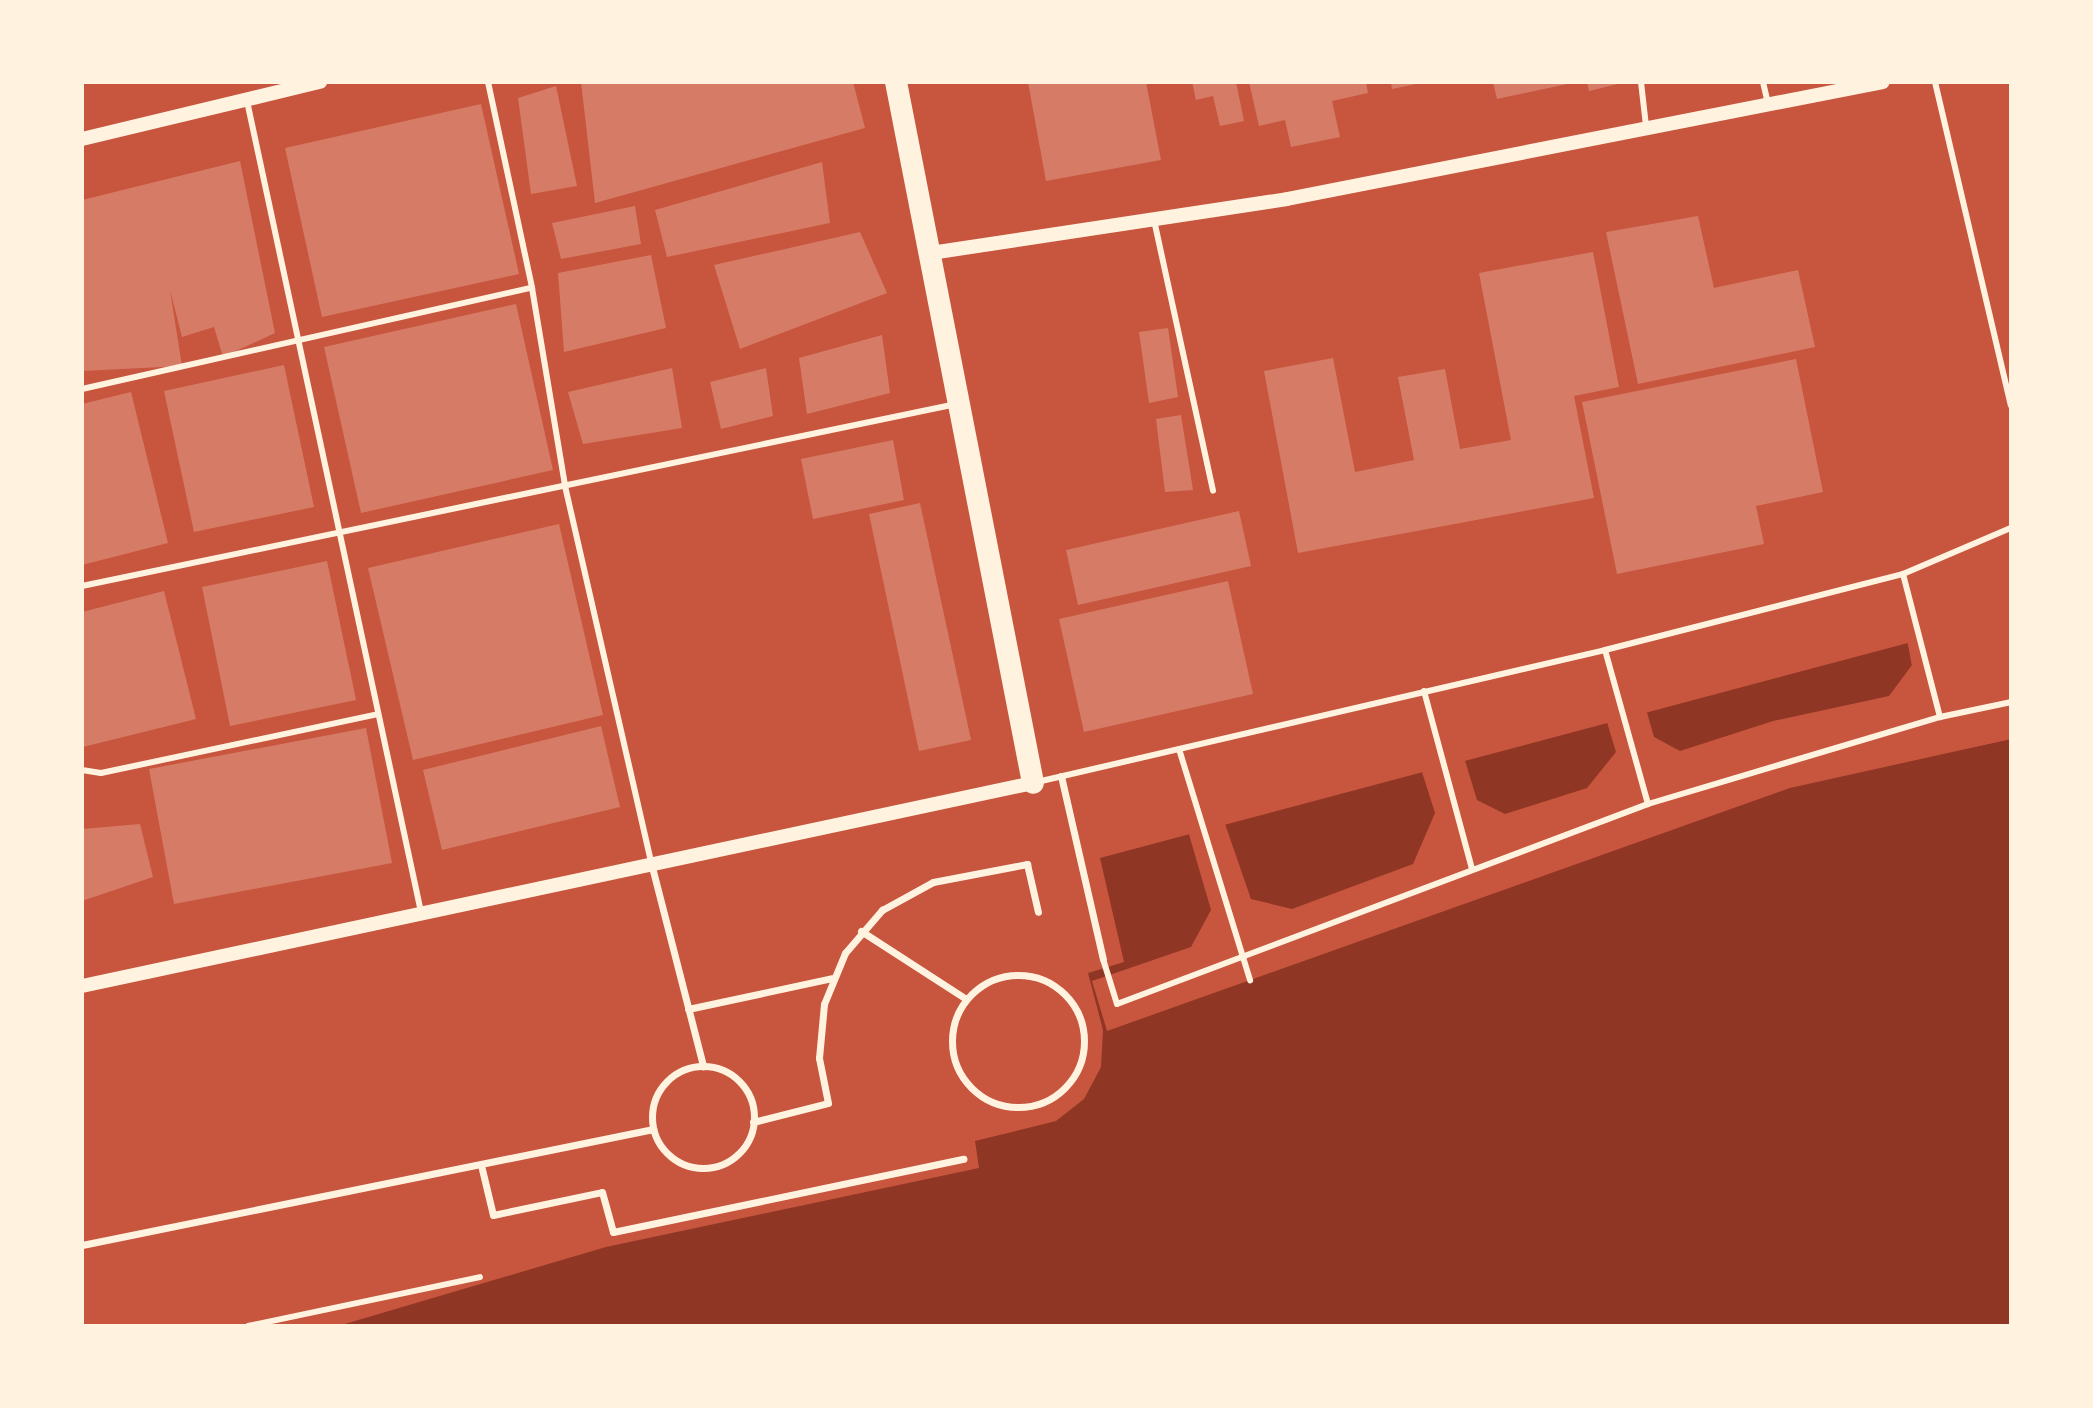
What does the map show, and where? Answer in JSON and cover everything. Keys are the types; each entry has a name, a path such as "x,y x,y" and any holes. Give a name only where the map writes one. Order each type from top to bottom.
{"highway":[{"path":"896,82 1033,783"}],"street":[{"path":"82,139 320,82"},
{"path":"931,253 1154,220 1769,107 1883,82"},
{"path":"1061,776 1103,959"},
{"path":"82,986 1033,783"},
{"path":"651,863 703,1066"},
{"path":"753,1122 828,1103 819,1030 832,978 861,931 882,910 933,882 1027,864 1038,912"},
{"path":"861,931 966,999"},
{"path":"1015,974 1052,984 1067,997 1084,1034 1076,1073 1063,1089 1023,1108 1000,1106 980,1096 954,1060 952,1037 966,999 997,977 1015,974"},
{"path":"688,1009 832,978"},
{"path":"703,1066 734,1077 752,1104 753,1122 739,1153 710,1168 675,1160 653,1129 658,1091 678,1073 703,1066"},
{"path":"82,1245 653,1129"},
{"path":"481,1165 493,1215 602,1192 613,1232 963,1159"}],"lane":[{"path":"488,82 532,288 565,486 651,863"},
{"path":"1641,82 1647,129"},
{"path":"1763,82 1769,107"},
{"path":"1935,82 2011,405"},
{"path":"247,101 421,912"},
{"path":"1154,220 1213,491"},
{"path":"82,389 532,288"},
{"path":"82,586 959,403"},
{"path":"1033,783 1605,650 1903,574 2011,528"},
{"path":"1903,574 1940,717"},
{"path":"1605,650 1648,804"},
{"path":"1424,691 1472,869"},
{"path":"1103,959 1117,1004 1648,804 1940,717 2011,702"},
{"path":"82,770 101,773 378,714"},
{"path":"1179,749 1250,980"},
{"path":"248,1326 480,1277"}],"shaded area":[{"path":"1908,643 1912,666 1969,748 2011,739 2011,1326 338,1326 606,1247 979,1168 975,1141 1056,1121 1084,1099 1101,1067 1103,1030 1088,973 1124,962 1100,858"}],"pier":[{"path":"1907,639 1916,664 1971,744 2011,739 1790,788 1107,1031 1092,981 1191,947 1211,910 1188,831 1224,821 1251,899 1292,909 1413,864 1435,813 1421,769 1464,757 1477,800 1505,814 1587,788 1616,752 1606,719 1646,709 1654,737 1680,751 1773,721 1889,696 1912,665"}],"building":[{"path":"581,82 853,82 865,128 595,203"},
{"path":"1028,82 1146,82 1161,160 1046,181"},
{"path":"1192,82 1236,82 1244,121 1220,126 1213,96 1196,100"},
{"path":"1249,82 1366,82 1368,93 1332,101 1340,137 1291,147 1285,120 1259,126"},
{"path":"1391,82 1421,82 1421,83 1392,89"},
{"path":"1493,82 1572,82 1572,83 1497,99"},
{"path":"1587,82 1622,82 1622,83 1589,91"},
{"path":"556,86 577,186 531,194 518,98"},
{"path":"481,104 519,274 322,317 285,148"},
{"path":"240,161 275,333 223,357 214,327 182,337 170,290 182,366 82,371 82,200"},
{"path":"822,162 830,223 667,257 655,210"},
{"path":"635,206 641,244 561,259 552,223"},
{"path":"1698,216 1714,288 1798,270 1815,347 1638,384 1606,232"},
{"path":"860,232 887,293 740,349 714,265"},
{"path":"1593,252 1619,387 1574,396 1594,498 1298,553 1264,371 1333,358 1355,472 1414,460 1398,377 1445,369 1460,449 1511,440 1479,273"},
{"path":"651,255 666,328 564,352 558,273"},
{"path":"516,304 553,470 361,513 324,347"},
{"path":"1168,328 1178,397 1149,403 1139,332"},
{"path":"882,335 890,393 807,414 799,358"},
{"path":"1796,359 1823,492 1756,506 1764,544 1617,574 1582,402"},
{"path":"284,365 314,507 194,532 164,391"},
{"path":"672,368 682,428 583,444 568,392"},
{"path":"766,368 773,416 721,429 710,382"},
{"path":"131,392 168,543 82,565 82,404"},
{"path":"1181,415 1193,490 1165,492 1156,419"},
{"path":"893,440 904,500 813,519 801,459"},
{"path":"920,503 971,740 919,751 869,514"},
{"path":"1239,511 1251,566 1078,605 1066,550"},
{"path":"559,524 603,715 413,760 368,568"},
{"path":"327,561 356,700 230,726 202,587"},
{"path":"1228,581 1253,694 1084,732 1059,619"},
{"path":"164,591 196,719 83,747 82,612"},
{"path":"601,726 620,807 442,850 423,770"},
{"path":"366,728 392,863 174,904 149,769"},
{"path":"140,824 153,877 82,901 82,829"}]}
